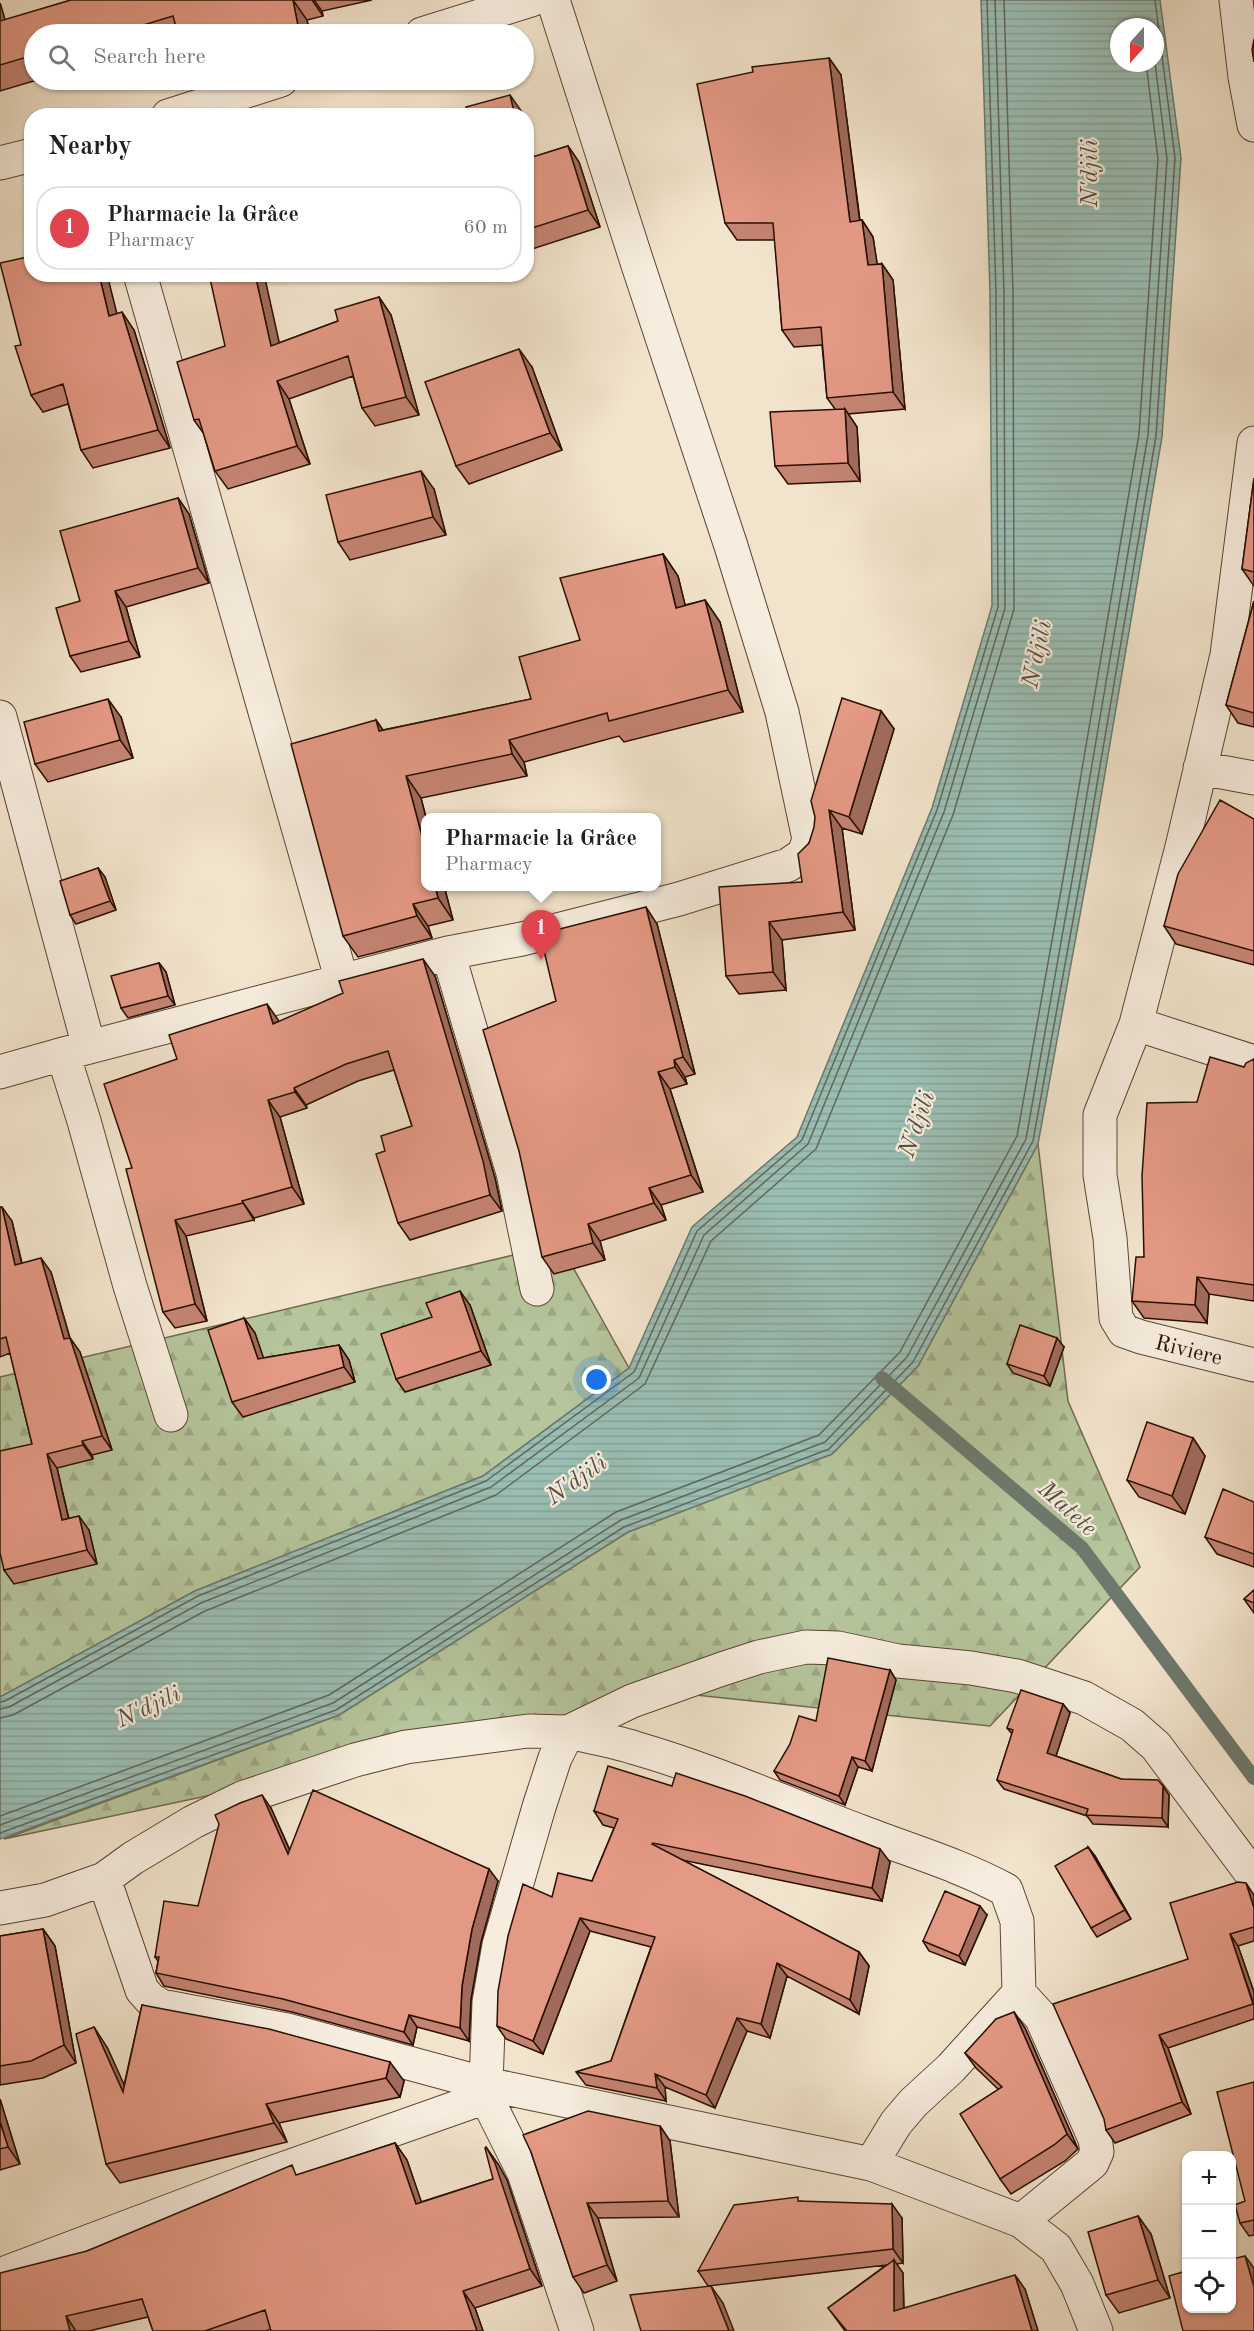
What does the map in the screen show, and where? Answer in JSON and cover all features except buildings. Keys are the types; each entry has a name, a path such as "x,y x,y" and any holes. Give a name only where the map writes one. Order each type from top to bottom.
{"street":[{"path":"454,24 531,0"},
{"path":"0,1072 448,953 522,939 679,899 788,865 804,854 809,839 782,712 731,546 553,0"},
{"path":"1236,0 1245,76 1254,125"},
{"path":"193,108 250,90"},
{"path":"0,163 24,156"},
{"path":"142,282 342,981"},
{"path":"1254,443 1227,655 1182,847 1136,1024 1254,1062"},
{"path":"0,717 76,1050 84,1121 130,1286 171,1415"},
{"path":"1200,768 1254,778"},
{"path":"448,953 513,1173 537,1289"},
{"name":"Riviere","path":"1136,1024 1100,1115 1100,1175 1110,1238 1116,1318 1124,1330 1141,1337 1254,1365"},
{"path":"577,2331 524,2173 486,2090 489,2002 499,1945 539,1807 555,1758 568,1732 632,1701 759,1657 806,1647 838,1648 898,1661 971,1668 1017,1676 1084,1698 1132,1725 1156,1746 1254,1877"},
{"path":"0,1908 45,1900 104,1879 133,1858 193,1822 232,1803 355,1760 417,1745 528,1731 568,1732 634,1748 692,1767 925,1854 980,1876 1006,1890 1017,1920 1019,1993 1041,2017 1095,2139 1097,2152 1092,2163 1021,2221"},
{"path":"104,1879 142,1990 161,2006 287,2030 486,2090 871,2164 1021,2221 1056,2248 1077,2284 1096,2331"},
{"path":"871,2164 896,2123 913,2103 951,2068 1019,1993"},
{"path":"0,2275 486,2090"}],"green space":[{"path":"1038,1144 1068,1401 1140,1567 990,1726 686,1694 4,1839 339,1715 628,1532 832,1454 918,1366"},
{"path":"560,1244 629,1368 483,1476 195,1591 0,1697 0,1377"}],"water":[{"name":"N'djili","path":"981,0 1160,0 1162,18 1110,18 1110,72 1164,72 1164,30 1181,158 1162,437 1093,844 1038,1144 918,1366 832,1454 628,1532 339,1715 0,1839 0,1697 195,1591 483,1476 629,1368 692,1227 797,1137 932,808 992,606 990,293"}],"waterway":[{"name":"Matete","path":"882,1378 1082,1548 1254,1778"}],"place":[{"name":"Pharmacie la Grâce","path":"541,960"}]}
